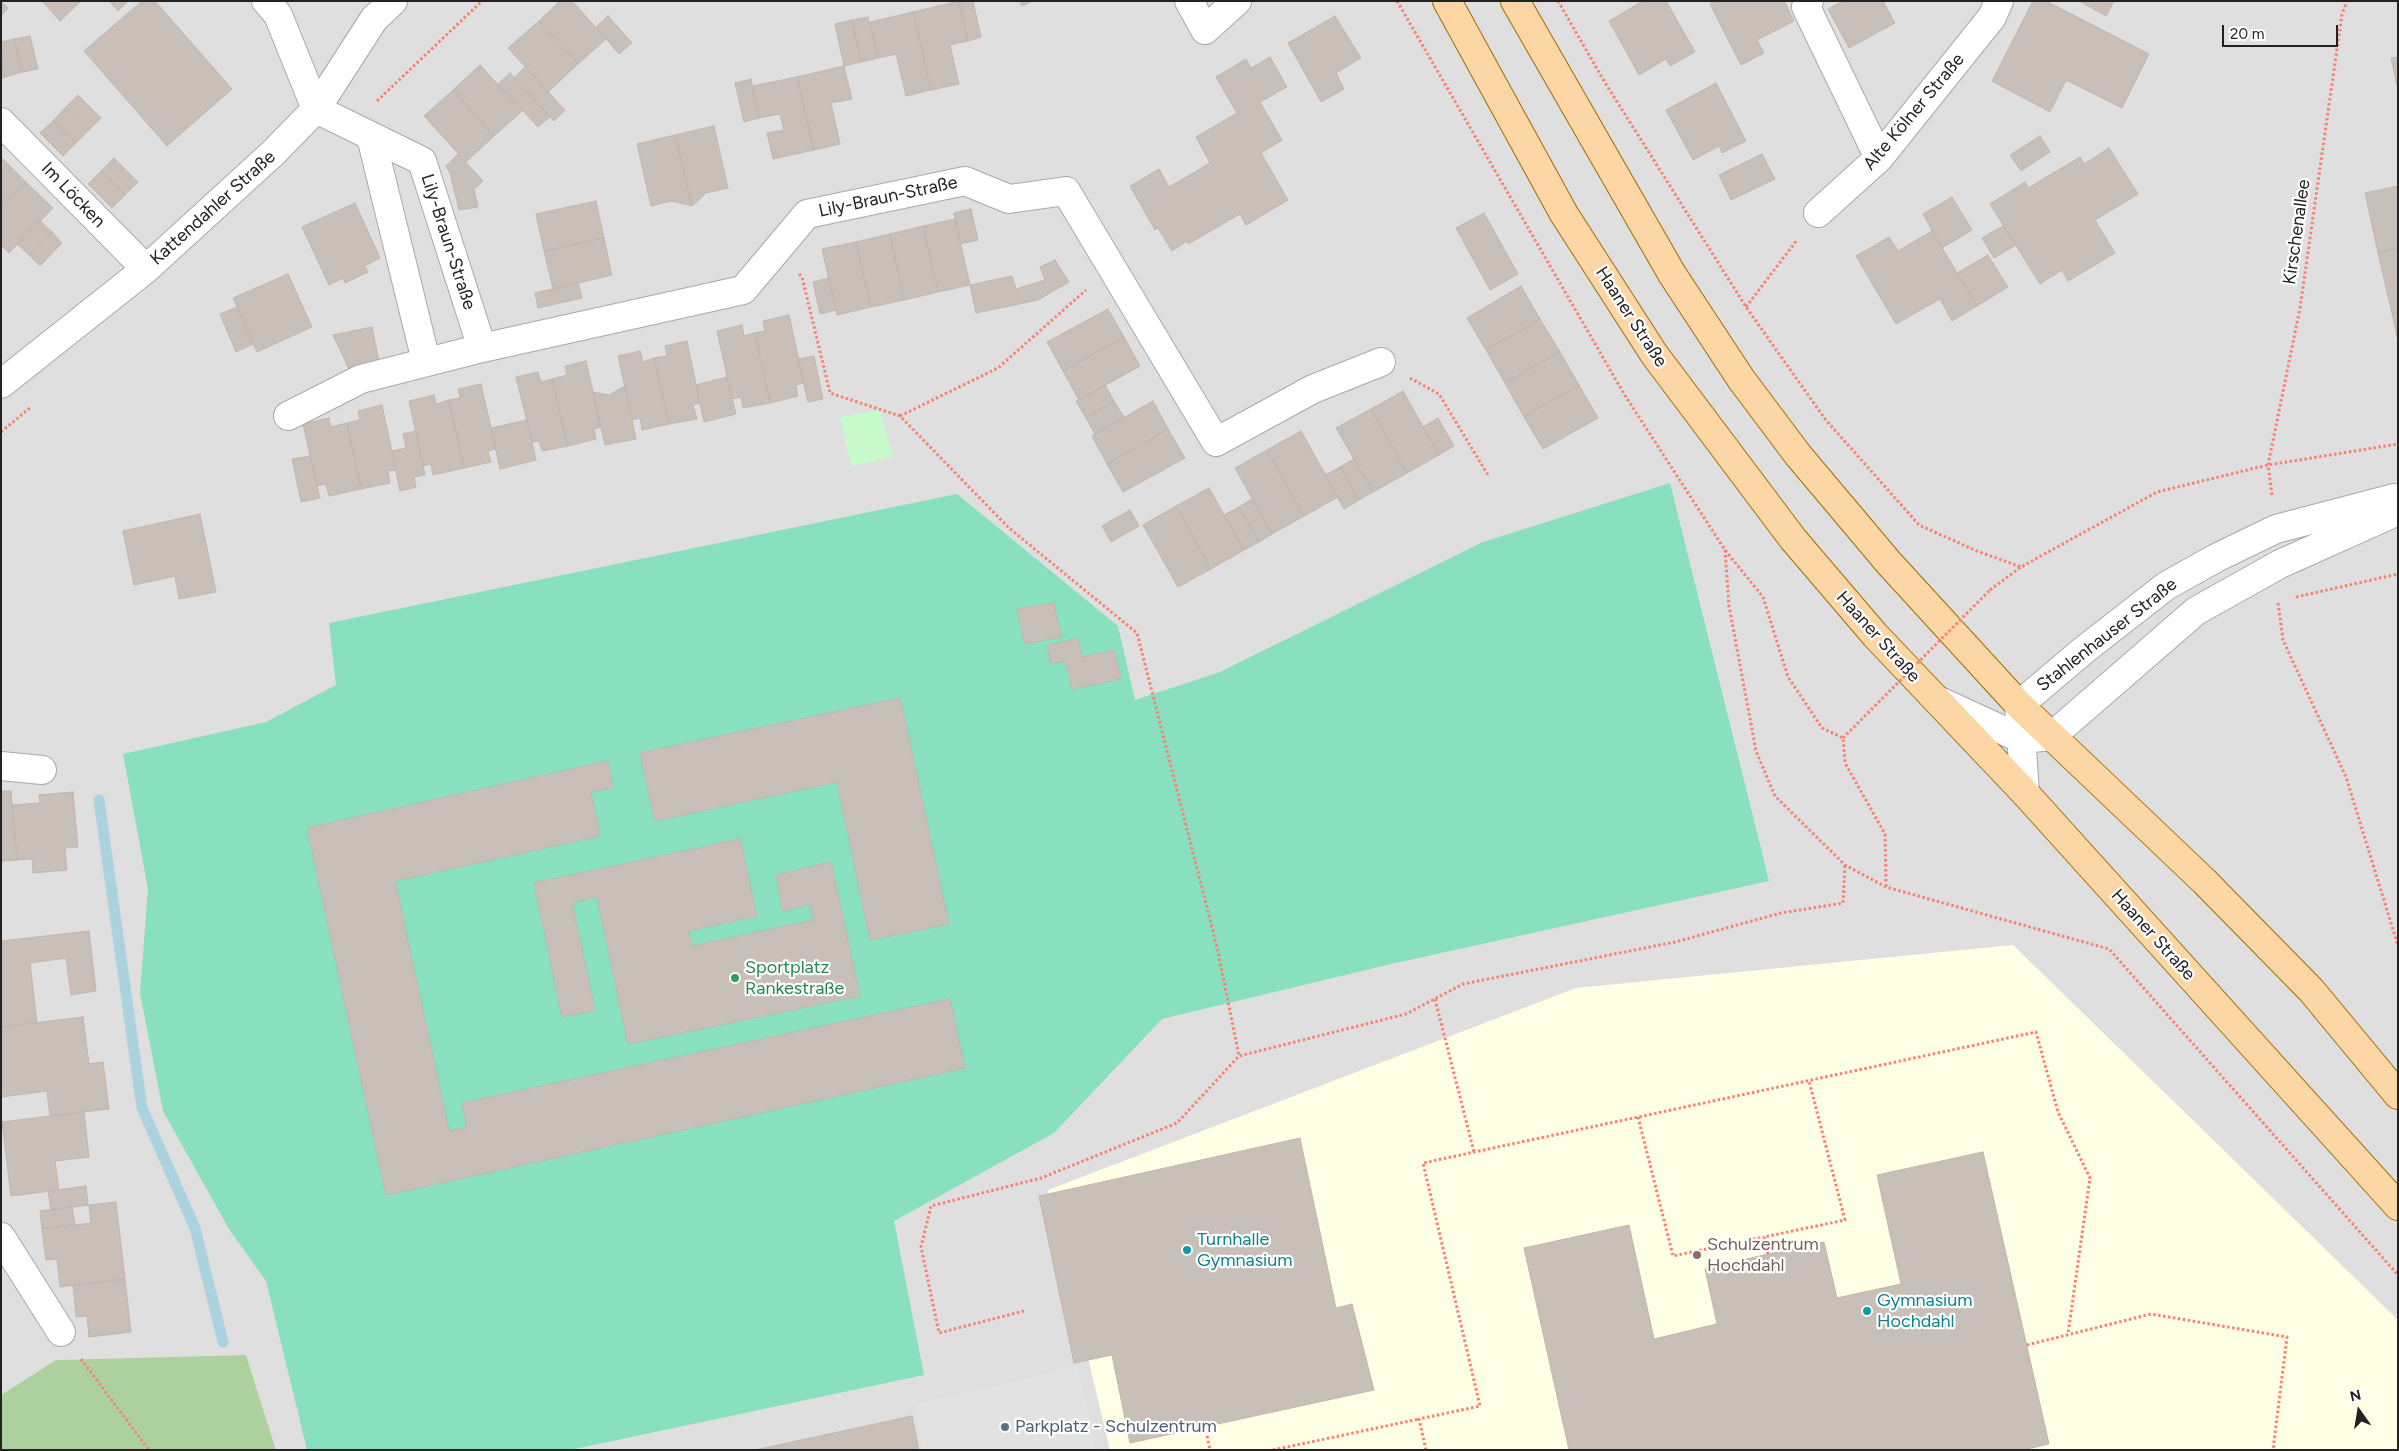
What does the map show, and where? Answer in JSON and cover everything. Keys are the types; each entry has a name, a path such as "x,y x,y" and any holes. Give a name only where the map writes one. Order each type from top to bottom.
{"main road":[{"name":"Haaner Straße","path":"1447,1 1564,214 1654,354 1793,539 1934,699 2025,793 2398,1206"},
{"path":"1515,1 1668,266 1741,379 1798,456 1883,556 2020,705 2204,881 2312,990 2398,1094"}],"street":[{"path":"266,1 278,15 316,108"},
{"name":"Kattendahler Straße","path":"1,384 146,269 274,153 316,108 374,19 393,1"},
{"path":"1189,1 1205,30 1238,1"},
{"path":"1809,1 1806,7 1880,158"},
{"name":"Alte Kölner Straße","path":"1818,213 1880,158 1992,17 1998,1"},
{"name":"Lily-Braun-Straße","path":"316,108 360,132 422,161 482,348"},
{"name":"Im Löcken","path":"1,122 146,269"},
{"path":"360,132 426,361"},
{"name":"Lily-Braun-Straße","path":"288,416 361,379 426,361 743,290 807,214 965,181 1008,198 1066,191 1216,442 1313,389 1381,362"},
{"name":"Stahlenhauser Straße","path":"2025,793 2020,705 2084,650 2166,586 2216,558 2276,529 2398,497"},
{"name":"Stahlenhauser Straße","path":"2052,736 2196,611 2280,564 2398,510"},
{"path":"1934,699 2022,739 2052,736"},
{"path":"1,766 42,770"},
{"path":"1,1237 61,1332"}],"path":[{"path":"360,132 482,1"},
{"path":"1397,1 1624,394 1725,550 1763,596 1788,677 1822,728 1843,738"},
{"path":"1558,1 1604,81 1746,307 1826,419 1919,525 1976,551 2021,568"},
{"name":"Kirschenallee","path":"2276,529 2268,465 2300,308 2342,14 2347,1"},
{"path":"1746,307 1818,213"},
{"path":"776,252 802,277 830,393 900,416 1009,528 1137,633 1217,947 1239,1056"},
{"path":"900,416 998,368 1111,267"},
{"path":"1381,362 1439,394 1488,476"},
{"path":"1886,887 1885,834 1845,763 1843,738 1990,590 2021,568 2157,492 2268,465 2398,444"},
{"path":"1725,550 1729,606 1756,751 1774,796 1845,865 1886,887 2109,949 2398,1275"},
{"path":"2280,564 2278,601 2283,640 2346,777 2398,946"},
{"path":"2278,601 2398,574"},
{"path":"1024,1312 939,1333 921,1247 931,1206 1041,1178 1177,1123 1239,1056 1406,1014 1463,984 1675,942 1780,913 1842,903 1845,865"},
{"path":"1435,999 1474,1152"},
{"path":"1273,1450 1480,1406 1423,1163 2036,1032 2058,1112 2090,1178 2068,1334"},
{"path":"1638,1117 1673,1256 1845,1220 1809,1081"},
{"path":"1764,1236 1768,1254"},
{"path":"2027,1345 2151,1314 2287,1337 2273,1450"},
{"path":"61,1332 149,1450"},
{"path":"1419,1419 1426,1450"},
{"path":"1205,1426 1210,1450"}],"shaded area":[{"path":"1,1 2398,1 2398,1450 276,1450 246,1355 56,1360 1,1395"},
{"name":"Schulzentrum Hochdahl","path":"2013,945 2398,1320 2398,1450 1110,1450 1048,1190 1576,988"},
{"name":"Parkplatz - Schulzentrum","path":"1077,1365 1097,1450 923,1450 914,1405 1015,1382"}],"green space":[{"path":"880,410 893,457 851,466 840,417"},
{"name":"Sportplatz Rankestraße","path":"1670,483 1769,881 1391,964 1162,1019 1054,1133 894,1221 924,1375 570,1450 307,1450 266,1281 229,1229 163,1111 140,993 148,889 123,754 266,722 336,685 329,623 957,494 1118,626 1135,700 1220,672 1483,542"},
{"path":"246,1355 276,1450 1,1450 1,1395 56,1360"}],"building":[{"path":"42,1 81,1 60,21"},
{"path":"109,1 128,1 118,11"},
{"path":"142,1 155,1 232,89 167,146 84,51"},
{"path":"560,1 572,1 606,39 578,64 539,21"},
{"path":"959,1 968,41 950,45 959,84 931,90 913,12"},
{"path":"959,1 973,1 981,37 968,41"},
{"path":"1020,1 1033,1 1022,6"},
{"path":"1643,1 1666,1 1695,52 1670,66 1666,59 1639,75 1609,21"},
{"path":"1714,1 1784,1 1794,21 1757,40 1764,53 1741,65 1710,4"},
{"path":"1843,1 1883,1 1895,23 1849,48 1828,9"},
{"path":"2033,1 2046,1 2149,54 2122,108 2066,80 2050,112 1992,81"},
{"path":"2079,1 2114,1 2106,16"},
{"path":"1,2 8,8 1,16"},
{"path":"913,12 931,90 906,96 896,54 878,58 870,22"},
{"path":"608,16 632,43 619,54 596,27"},
{"path":"1335,16 1361,58 1336,73 1344,89 1321,102 1288,43"},
{"path":"868,17 878,58 861,62 852,20"},
{"path":"852,20 861,62 844,66 835,24"},
{"path":"539,21 578,64 548,92 508,48"},
{"path":"30,36 38,69 22,72 14,39"},
{"path":"14,39 22,72 5,77 1,60 1,42"},
{"path":"1270,57 1287,87 1260,102 1282,140 1261,153 1288,200 1246,225 1240,214 1188,244 1187,241 1172,251 1158,228 1155,230 1130,186 1159,169 1169,187 1210,163 1196,137 1237,113 1216,77 1246,59 1251,68"},
{"path":"2398,57 2398,90 2391,58"},
{"path":"1,60 5,77 1,78"},
{"path":"480,65 522,111 494,136 453,90"},
{"path":"844,66 852,99 831,103 840,144 814,150 797,77"},
{"path":"525,67 565,110 554,121 514,78"},
{"path":"510,73 550,117 538,127 498,84"},
{"path":"797,77 814,150 773,159 767,133 784,130 780,114 759,118 752,86"},
{"path":"751,79 759,118 744,122 735,83"},
{"path":"1716,83 1746,141 1722,153 1719,146 1693,160 1666,110"},
{"path":"453,90 494,136 466,162 424,116"},
{"path":"78,95 101,118 89,130 66,107"},
{"path":"66,107 89,130 76,143 53,121"},
{"path":"53,121 76,143 63,156 40,133"},
{"path":"714,126 728,188 706,193 692,206 675,135"},
{"path":"675,135 692,206 671,201 651,206 637,144"},
{"path":"2040,136 2050,152 2021,171 2010,155"},
{"path":"2109,148 2138,194 2095,220 2115,253 2068,281 2062,270 2040,284 1990,204 2025,182 2028,188 2080,157 2084,164"},
{"path":"458,154 483,181 474,189 478,207 459,210 450,173 446,166"},
{"path":"1762,154 1775,179 1731,200 1719,175"},
{"path":"1,157 26,182 1,207"},
{"path":"114,158 138,182 125,195 101,171"},
{"path":"101,171 125,195 112,208 88,184"},
{"path":"26,182 53,208 9,253 1,245 1,207"},
{"path":"2398,186 2398,248 2378,253 2365,193"},
{"path":"1952,197 1972,230 1942,248 1923,214"},
{"path":"596,201 604,238 544,251 536,214"},
{"path":"355,203 380,258 365,266 368,272 345,283 343,278 329,285 302,227"},
{"path":"971,209 978,240 960,244 954,213"},
{"path":"1484,213 1518,274 1490,290 1456,228"},
{"path":"955,219 970,285 938,292 923,226"},
{"path":"40,221 52,232 29,255 17,244"},
{"path":"923,226 938,292 904,300 890,234"},
{"path":"2003,226 2016,245 1994,258 1982,238"},
{"path":"1932,231 1977,306 1952,321 1940,299 1896,324 1856,256 1889,237 1898,251"},
{"path":"52,232 62,243 40,266 29,255"},
{"path":"890,234 904,300 871,307 856,242"},
{"path":"604,238 612,275 553,289 544,251"},
{"path":"856,242 871,307 837,315 822,249"},
{"path":"2398,248 2398,312 2392,313 2378,253"},
{"path":"1988,255 2008,287 1977,306 1957,273"},
{"path":"1055,260 1069,282 1038,300 976,313 970,285 1012,276 1016,289 1045,280 1040,267"},
{"path":"288,274 312,327 257,352 233,298"},
{"path":"829,278 836,310 820,314 813,282"},
{"path":"578,283 582,298 538,308 535,293"},
{"path":"1521,286 1540,319 1486,350 1467,318"},
{"path":"237,307 253,344 236,352 220,314"},
{"path":"1108,309 1124,337 1063,371 1047,342"},
{"path":"2398,312 2398,341 2392,313"},
{"path":"789,315 804,383 796,385 798,396 770,403 755,333 765,331 763,321"},
{"path":"1540,319 1560,352 1505,383 1486,350"},
{"path":"742,325 744,336 755,333 770,403 743,408 741,397 732,399 717,331"},
{"path":"372,327 379,362 349,369 333,335"},
{"path":"1124,337 1140,366 1079,400 1063,371"},
{"path":"687,341 700,403 693,405 697,419 669,424 654,358 667,356 665,346"},
{"path":"640,351 643,362 654,358 669,424 642,430 640,418 632,420 618,356"},
{"path":"1560,352 1579,385 1524,417 1505,383"},
{"path":"814,356 823,399 808,402 798,359"},
{"path":"586,361 601,427 594,429 596,439 568,446 552,379 567,375 565,366"},
{"path":"538,372 541,382 552,379 568,446 542,451 539,441 532,442 516,377"},
{"path":"727,377 736,414 704,422 696,385"},
{"path":"481,384 496,449 488,451 491,462 464,468 449,400 460,398 458,389"},
{"path":"1105,385 1114,401 1086,418 1076,401"},
{"path":"1579,385 1598,418 1543,449 1524,417"},
{"path":"625,386 636,439 605,445 593,392 609,395"},
{"path":"1403,391 1439,455 1407,473 1371,409"},
{"path":"434,395 436,404 449,400 464,468 433,475 431,464 423,466 409,401"},
{"path":"1114,401 1124,417 1095,434 1086,418"},
{"path":"1153,401 1168,429 1107,464 1092,436"},
{"path":"382,405 396,470 388,471 390,483 361,489 347,423 360,420 358,411"},
{"path":"1371,409 1407,473 1373,492 1336,428"},
{"path":"329,418 331,427 347,423 361,489 329,496 326,484 317,486 303,424"},
{"path":"1438,418 1454,446 1439,455 1423,427"},
{"path":"527,420 536,460 500,469 491,428"},
{"path":"1168,429 1185,458 1123,492 1107,464"},
{"path":"416,431 425,475 414,477 416,487 400,491 392,451 406,448 403,434"},
{"path":"1301,431 1338,497 1304,516 1267,450"},
{"path":"1267,450 1304,516 1272,534 1235,468"},
{"path":"310,456 320,498 301,502 292,459"},
{"path":"1354,459 1373,492 1359,500 1340,467"},
{"path":"1340,467 1359,500 1344,509 1325,475"},
{"path":"1209,488 1244,550 1211,569 1176,506"},
{"path":"1252,499 1272,534 1259,542 1239,507"},
{"path":"1176,506 1211,569 1178,587 1143,525"},
{"path":"1239,507 1259,542 1244,550 1224,515"},
{"path":"1130,510 1139,526 1111,542 1102,526"},
{"path":"200,514 216,592 179,599 175,576 134,585 123,531"},
{"path":"1054,603 1061,637 1025,644 1017,609"},
{"path":"1078,638 1082,657 1114,650 1121,679 1072,689 1066,661 1051,664 1047,646"},
{"path":"900,698 949,924 870,940 837,782 655,821 640,753"},
{"path":"608,761 613,787 591,792 600,836 395,881 449,1131 467,1128 462,1103 950,999 965,1068 386,1195 307,828"},
{"path":"1,791 11,791 17,860 1,861"},
{"path":"73,792 78,847 65,848 67,870 33,873 32,859 17,860 12,805 40,803 39,795"},
{"path":"740,839 757,916 688,931 692,946 814,920 810,904 783,911 776,875 831,862 860,996 628,1044 597,897 572,903 595,1010 562,1017 534,883"},
{"path":"89,931 96,991 71,995 66,958 30,963 37,1023 1,1027 1,941"},
{"path":"83,1017 89,1064 103,1062 109,1109 50,1116 47,1091 1,1097 1,1027"},
{"path":"84,1112 89,1157 55,1161 59,1190 11,1196 2,1122"},
{"name":"Turnhalle Gymnasium","path":"1300,1138 1336,1308 1352,1304 1374,1390 1130,1443 1112,1355 1074,1363 1039,1196"},
{"name":"Gymnasium Hochdahl","path":"1983,1152 2049,1444 2023,1450 1569,1450 1524,1248 1629,1225 1654,1339 1717,1324 1705,1269 1768,1254 1824,1242 1837,1298 1901,1284 1877,1175"},
{"path":"86,1186 88,1205 51,1210 48,1191"},
{"path":"116,1202 125,1279 60,1287 57,1259 46,1260 42,1229 91,1223 89,1205"},
{"path":"72,1207 75,1224 42,1229 40,1211"},
{"path":"125,1279 131,1332 89,1337 87,1316 76,1317 73,1285"},
{"path":"912,1416 919,1450 755,1450"}],"waterway":[{"path":"99,800 142,1108 195,1228 223,1342"}],"place":[{"name":"Sportplatz Rankestraße","path":"735,978"},
{"name":"Turnhalle Gymnasium","path":"1187,1250"},
{"name":"Schulzentrum Hochdahl","path":"1697,1255"},
{"name":"Gymnasium Hochdahl","path":"1867,1311"},
{"name":"Parkplatz - Schulzentrum","path":"1005,1427"}]}
